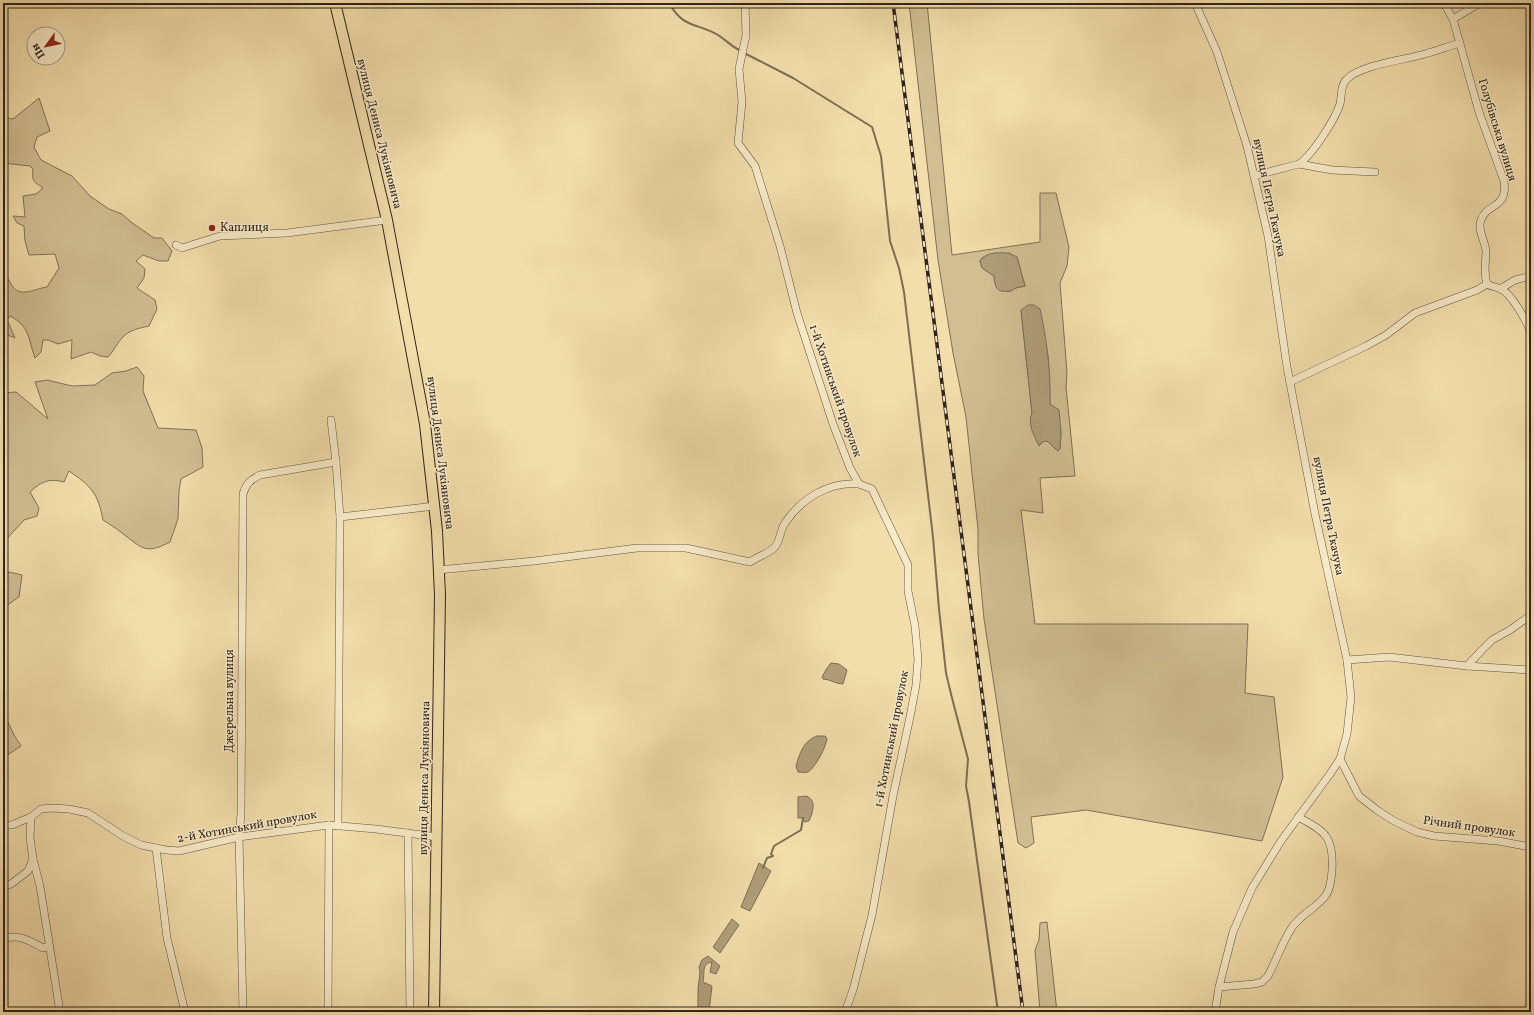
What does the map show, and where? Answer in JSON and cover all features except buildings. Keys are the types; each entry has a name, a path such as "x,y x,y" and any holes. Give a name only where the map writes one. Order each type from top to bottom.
{"highway":[{"name":"вулиця Дениса Лукіяновича","path":"335,3 387,220 425,424 435,506 440,603 434,1012"}],"street":[{"name":"1-й Хотинський провулок","path":"745,3 746,34 739,69 742,102 738,143 756,166 780,246 797,313 833,424 850,468 859,484 872,490 908,565 908,591 915,626 918,659 916,685 893,796 872,915 853,990 845,1012"},
{"name":"вулиця Петра Ткачука","path":"1195,3 1217,52 1247,146 1268,236 1290,382 1315,514 1348,660 1351,697 1347,734 1340,759 1281,841 1252,888 1233,932 1215,1012"},
{"name":"Голубівська вулиця","path":"1444,3 1453,19 1479,112 1504,181 1505,188 1502,199 1498,204 1485,212 1480,221 1480,230 1486,250 1484,275 1487,284"},
{"path":"1453,19 1480,3"},
{"path":"1254,176 1299,164 1305,160 1329,126 1340,104 1342,88 1346,79 1365,68 1428,53 1460,43"},
{"path":"1299,164 1332,170 1375,172"},
{"path":"176,245 182,248 220,236 287,233 387,220"},
{"path":"1500,289 1515,280 1531,276"},
{"path":"1290,382 1386,335 1415,313 1477,290 1487,284 1493,288 1506,292 1531,333"},
{"path":"331,420 340,517 338,826"},
{"name":"Джерельна вулиця","path":"243,1012 239,838 241,806 243,494 246,485 252,479 260,475 336,462"},
{"path":"438,570 534,561 637,548 686,548 750,562 775,548 784,524 809,498 834,486 848,483 859,484"},
{"path":"340,517 435,506"},
{"path":"1467,666 1492,640 1521,623 1531,615"},
{"path":"1348,660 1389,657 1467,666 1531,670"},
{"name":"Річний провулок","path":"1340,759 1359,796 1394,821 1417,832 1434,836 1498,841 1531,847"},
{"name":"2-й Хотинський провулок","path":"3,826 12,825 31,817 41,809 52,808 88,813 123,836 142,845 179,851 239,838 329,825 437,837"},
{"path":"31,817 30,838 33,859 40,886 60,1012"},
{"path":"1220,987 1234,984 1254,984 1262,982 1268,976 1291,928 1327,894 1331,882 1333,860 1332,846 1326,835 1298,817"},
{"path":"328,1012 329,825"},
{"path":"408,833 410,1012"},
{"path":"156,848 167,938 185,1012"},
{"path":"3,887 11,884 28,871 33,859"},
{"path":"3,939 17,936 26,938 43,948 49,946"}],"shaded area":[{"path":"909,3 927,3 952,255 1040,242 1040,193 1056,193 1069,247 1067,266 1060,283 1067,373 1066,387 1075,476 1040,478 1043,513 1021,510 1035,624 1248,624 1245,693 1274,697 1283,777 1262,841 1086,810 1031,817 1034,843 1026,848 1018,843 984,619 978,554 978,529 966,417 953,353 938,260","holes":["983,257 1017,257 1025,286 1011,291 1000,290 996,286 994,276 982,268 980,261","1021,310 1044,339 1048,356 1050,404 1061,432 1060,449 1058,451 1047,441 1042,442 1039,446 1032,413"]},
{"path":"39,98 50,131 37,137 34,147 41,160 72,176 90,196 109,209 122,214 154,238 162,238 172,251 168,261 159,261 143,255 136,261 145,269 144,278 137,288 155,300 157,309 149,326 126,334 108,357 100,356 91,352 71,359 72,340 58,344 48,340 43,340 41,352 35,358 25,329 17,320 10,316 7,320 15,338 3,333 3,271 16,290 20,292 29,292 47,287 59,268 55,254 29,255 25,241 24,226 17,223 13,216 25,217 23,196 36,194 43,188 34,181 33,169 30,166 3,163 3,117 13,119"},
{"path":"1009,253 1017,257 1025,286 1011,291 1002,291 996,287 994,276 982,268 980,261 990,254"},
{"path":"1028,305 1034,305 1040,309 1047,345 1050,404 1059,410 1061,432 1060,449 1058,451 1047,441 1042,442 1039,446 1033,434 1030,421 1032,413 1021,310"},
{"path":"137,367 144,376 143,391 158,428 196,430 202,448 203,467 181,479 178,519 170,542 162,546 149,549 134,543 103,520 99,503 92,491 83,481 69,471 64,482 54,480 46,481 38,485 30,492 39,508 37,516 24,520 3,543 3,393 16,392 48,419 35,382 47,380 72,386 95,385 112,373 126,371"},
{"path":"9,572 22,575 19,597 3,608 3,582"},
{"path":"831,663 839,664 847,670 843,684 823,679 822,677"},
{"path":"3,712 21,746 3,758"},
{"path":"817,736 825,736 827,739 820,757 811,770 808,772 798,772 796,766 805,744"},
{"path":"806,796 812,800 813,807 809,821 804,822 803,818 798,818 798,797"},
{"path":"759,863 771,871 750,911 741,907"},
{"path":"732,919 739,925 720,953 713,947"},
{"path":"1047,922 1057,1012 1040,1012 1035,950 1039,940 1040,923"},
{"path":"708,956 720,966 716,974 710,972 712,962 706,965 704,969 703,982 712,986 709,1011 698,1011 699,967 702,960"}],"waterway":[{"path":"669,3 674,11 685,21 718,35 741,51"},
{"path":"744,53 793,78 872,127 881,156 890,241 899,268 904,292 933,537 946,673 968,759 966,786 998,1012"},
{"path":"763,868 767,858 773,856 771,854 774,846 801,830 803,818"}],"railway":[{"path":"893,3 1023,1012"}],"place":[{"name":"Каплиця","path":"212,228"}]}
